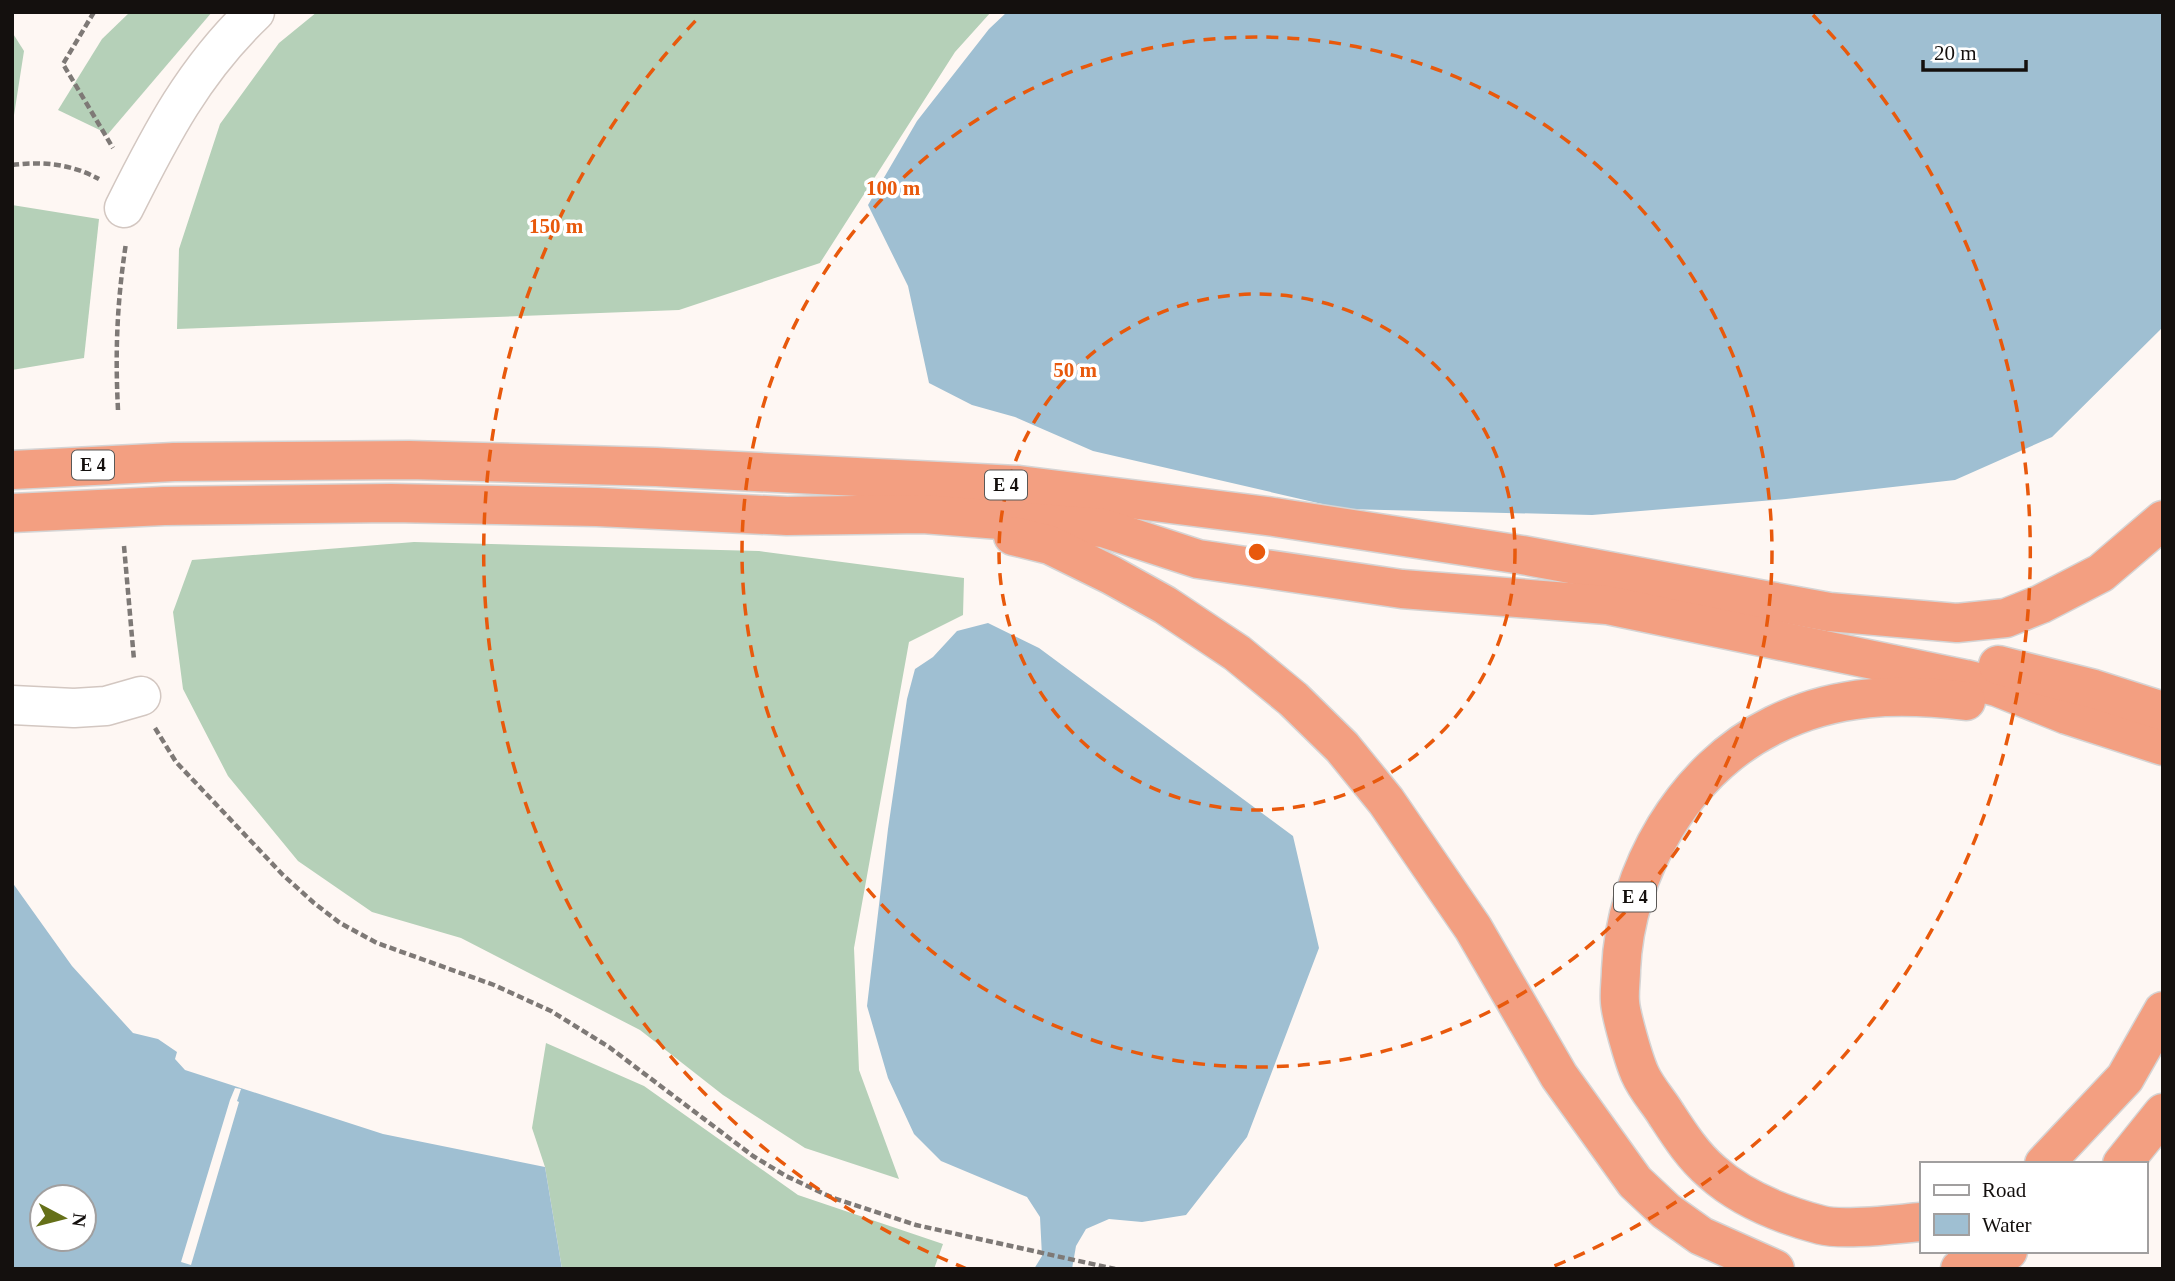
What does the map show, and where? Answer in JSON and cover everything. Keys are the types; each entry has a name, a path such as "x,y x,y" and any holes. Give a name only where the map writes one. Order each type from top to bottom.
{"highway":[{"name":"E 4","path":"12,470 187,462 409,460 656,467 1018,485 1274,517 1521,555 1829,612 1957,623 2006,618 2041,604 2101,573 2163,520"},
{"name":"E 4","path":"12,513 164,506 391,503 597,507 787,516 923,514 1103,528 1198,559 1402,590 1607,605 1965,679 2023,696 2067,715 2163,746"},
{"name":"E 4","path":"923,514 1050,545 1111,575 1165,605 1237,653 1293,699 1342,747 1387,801 1473,928 1559,1076 1635,1182 1666,1211 1701,1236 1775,1269"},
{"name":"E 4","path":"1829,612 1980,661 2094,689 2163,711"},
{"name":"E 4","path":"1920,1222 1823,1226 1780,1211 1738,1191 1710,1171 1681,1138 1640,1074 1620,1002 1622,946 1637,887 1662,832 1697,783 1734,750 1774,725 1818,708 1870,696 1924,696 2067,715"},
{"path":"2046,1162 2125,1078 2163,1011"},
{"path":"2124,1162 2163,1114"},
{"path":"1960,1269 1989,1261 2004,1253"}],"street":[{"path":"124,208 162,131 205,66 255,12"},
{"path":"12,705 106,706 141,696"}],"path":[{"path":"94,12 63,64 125,168 124,208"},
{"path":"12,165 52,163 81,170 112,187 121,200 127,217 127,236 117,297 117,410"},
{"path":"124,546 131,644 141,696 157,733 176,762 283,875 314,904 340,923 377,943 494,985 551,1011 609,1047 753,1156 810,1188 869,1211 916,1225 1115,1269"}],"green space":[{"path":"130,12 212,12 108,134 58,110 102,39"},
{"path":"317,12 991,12 955,52 820,263 679,310 177,329 179,249 220,124 279,43"},
{"path":"12,32 24,51 12,128"},
{"path":"12,205 99,219 84,358 12,370"},
{"path":"414,542 759,551 964,578 963,615 909,642 854,948 859,1070 899,1179 805,1148 723,1095 640,1030 461,938 372,912 298,861 228,776 183,689 173,612 192,560"},
{"path":"546,1043 644,1086 798,1195 943,1244 934,1269 562,1269 545,1167 532,1128"}],"water":[{"path":"1007,12 2163,12 2163,327 2052,437 1955,480 1786,499 1592,515 1344,509 1093,451 1015,417 972,405 929,383 908,286 868,205 917,121 989,29"},
{"path":"988,623 1039,648 1293,836 1319,948 1247,1137 1186,1215 1142,1222 1109,1219 1086,1229 1076,1246 1072,1269 1034,1269 1042,1256 1040,1217 1027,1197 941,1161 914,1134 888,1078 867,1006 888,829 907,699 915,669 933,657 957,631"},
{"path":"12,882 72,966 133,1033 158,1039 177,1052 175,1059 185,1070 383,1134 545,1167 562,1269 12,1269"}],"pier":[{"path":"235,1088 241,1089 237,1101 239,1102 191,1265 181,1262"}]}
